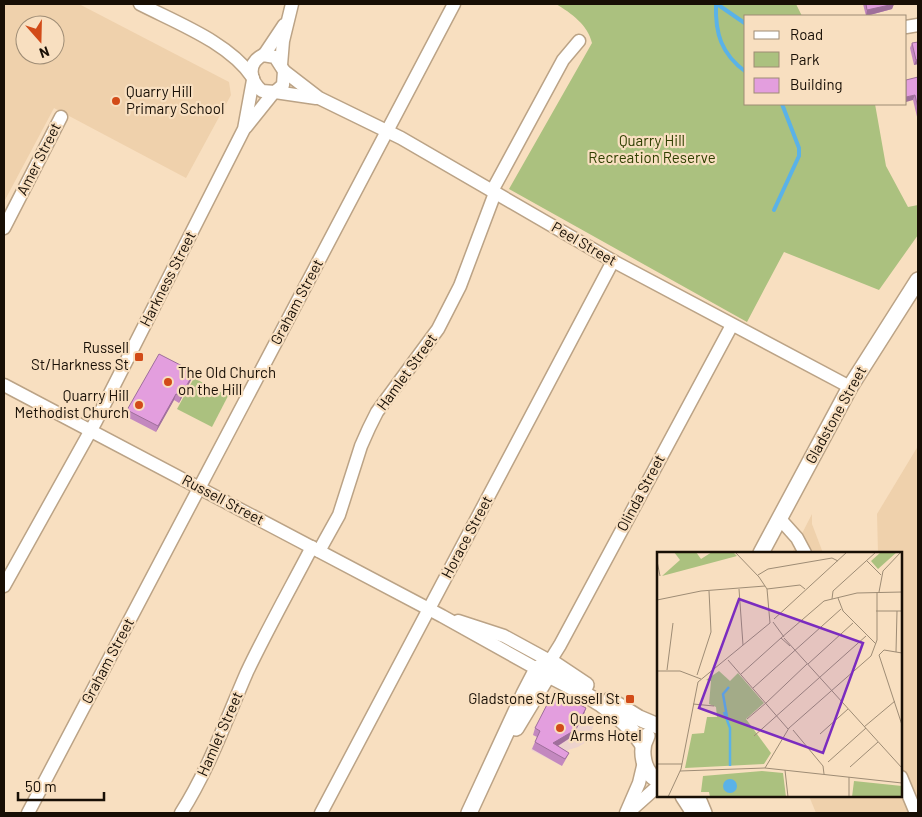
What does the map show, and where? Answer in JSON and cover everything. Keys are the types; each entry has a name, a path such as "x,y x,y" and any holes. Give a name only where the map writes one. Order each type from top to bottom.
{"main road":[{"name":"Gladstone Street","path":"762,552 850,387 918,280"},
{"name":"Russell Street","path":"545,668 657,726"},
{"name":"Russell Street","path":"545,668 609,711 632,729 643,744"},
{"name":"Olinda Street","path":"468,813 498,755 534,701 545,668"},
{"path":"657,727 651,731 643,744 644,762 649,773 657,779"},
{"path":"685,797 694,813"},
{"path":"697,797 704,813"}],"street":[{"path":"140,4 226,50 246,68 262,91 274,92 283,85 288,18 292,4"},
{"name":"Graham Street","path":"28,813 454,4"},
{"path":"253,79 251,71 254,62 264,55 288,18"},
{"name":"Hamlet Street","path":"181,813 197,787 216,747 248,670 316,549 339,515 358,455 377,412 438,329 460,286 494,192 563,60 579,41"},
{"path":"226,50 274,57 283,68"},
{"name":"Peel Street","path":"283,68 319,98 388,131 613,261 850,387"},
{"name":"Harkness Street","path":"244,129 253,79"},
{"name":"Peel Street","path":"274,92 319,98"},
{"name":"Harkness Street","path":"4,586 90,431 244,129 274,92"},
{"name":"Amer Street","path":"4,228 61,117"},
{"name":"Horace Street","path":"321,813 613,261"},
{"name":"Olinda Street","path":"545,668 732,325"},
{"name":"Russell Street","path":"4,385 442,616 545,668"},
{"path":"780,518 797,538 804,552"},
{"path":"627,813 639,783 644,762"},
{"path":"902,779 916,813"},
{"path":"627,813 657,787"}],"shaded area":[{"name":"Quarry Hill Primary School","path":"4,4 79,4 229,82 231,95 186,178 54,108 5,200"},
{"path":"918,446 918,813 816,813 809,797 902,797 902,552 878,552 877,514"},
{"path":"812,514 812,524 823,552 793,552"},
{"name":"Queens Arms Hotel","path":"555,705 594,725 586,742 568,750 560,765 531,750"}],"green space":[{"name":"Quarry Hill Recreation Reserve","path":"556,4 796,4 802,15 744,15 744,105 875,105 886,166 908,207 918,205 918,235 879,290 784,252 747,322 509,189 592,43 583,25"},
{"path":"194,378 228,396 212,427 177,409"}],"building":[{"path":"866,4 894,4 867,10"},
{"path":"918,42 918,59 916,60 912,43"},
{"path":"918,77 918,108 915,95 907,97 907,80"},
{"path":"159,354 194,372 181,396 176,394 158,426 127,410"},
{"path":"554,691 586,708 575,730 553,743 569,753 565,759 535,742 540,731 535,728"}],"waterway":[{"path":"716,4 718,34 721,42 731,58 744,70"},
{"path":"717,4 744,23"},
{"path":"774,210 799,156 799,148 782,105"}],"place":[{"name":"Quarry Hill Primary School","path":"116,101"},
{"name":"Russell St/Harkness St","path":"139,357"},
{"name":"The Old Church on the Hill","path":"168,382"},
{"name":"Quarry Hill Methodist Church","path":"139,405"},
{"name":"Gladstone St/Russell St","path":"630,699"},
{"name":"Queens Arms Hotel","path":"560,728"}]}
